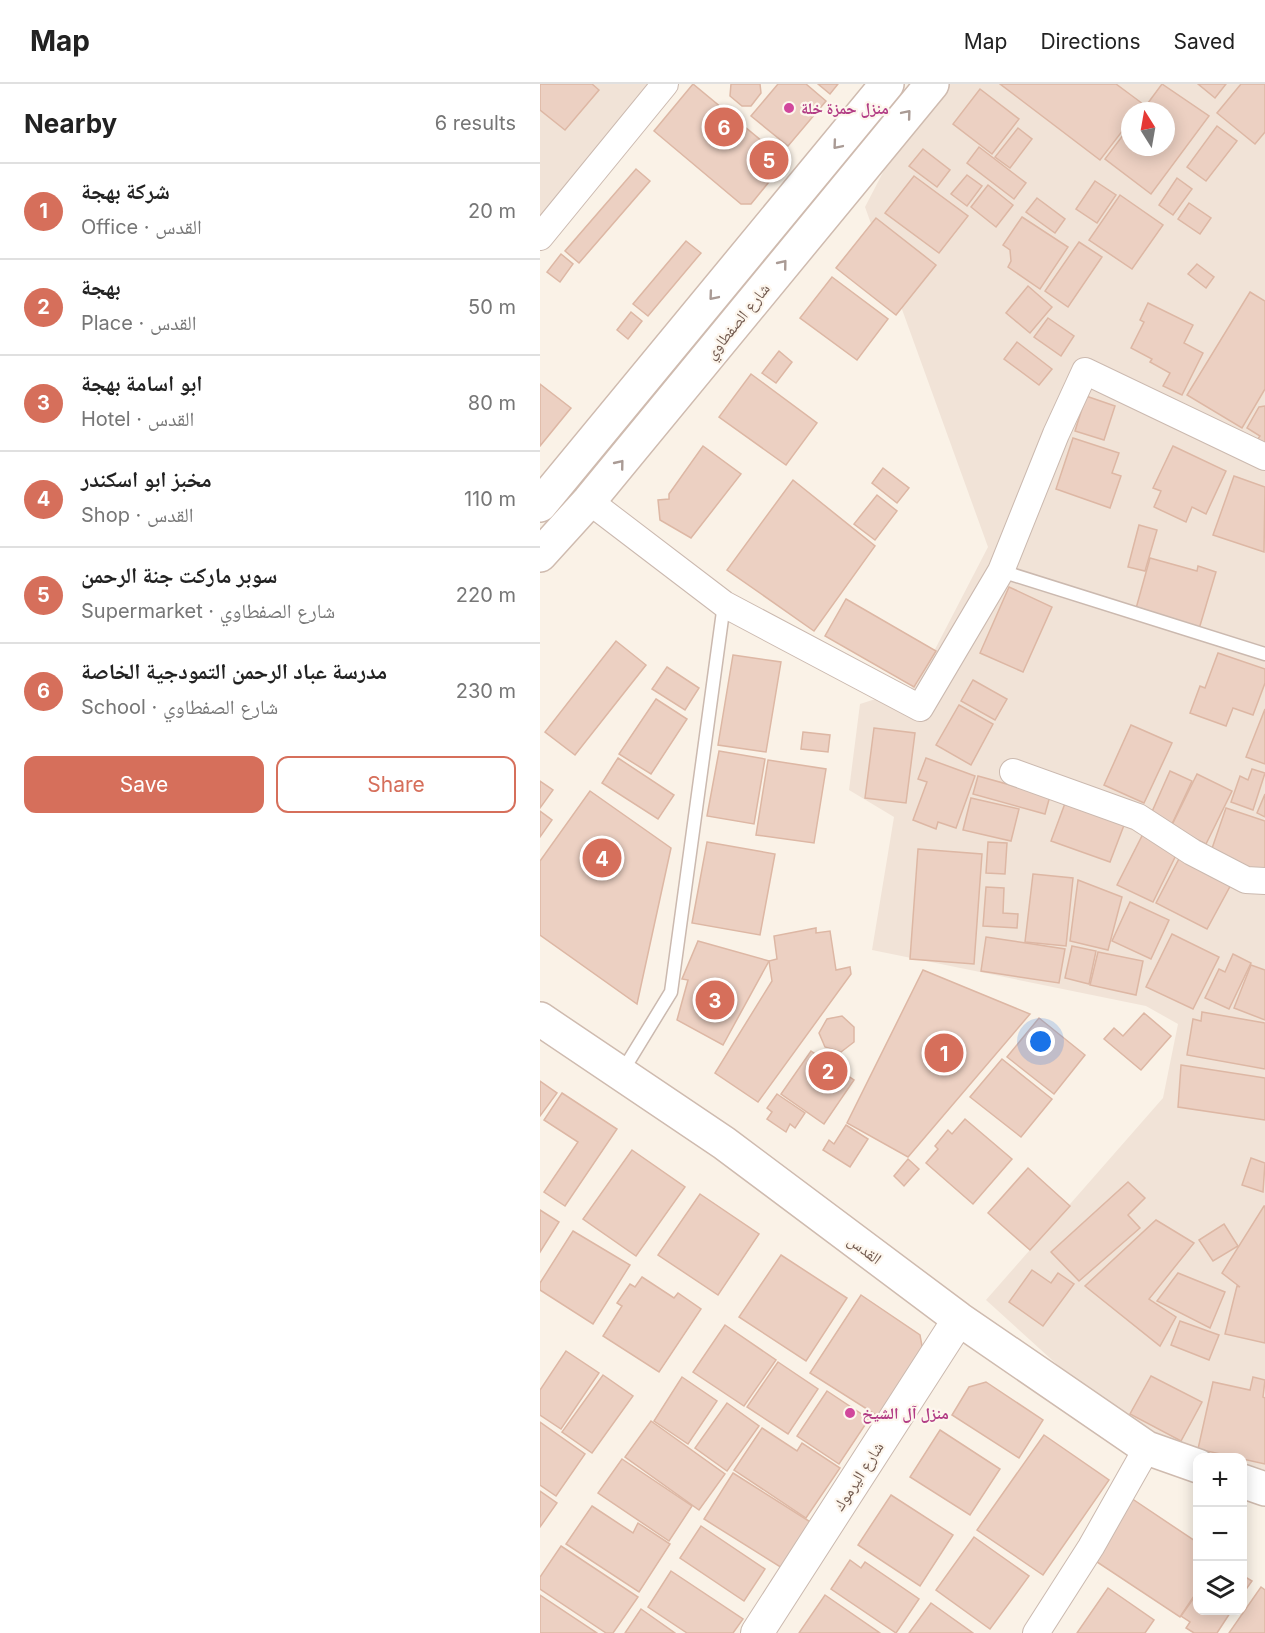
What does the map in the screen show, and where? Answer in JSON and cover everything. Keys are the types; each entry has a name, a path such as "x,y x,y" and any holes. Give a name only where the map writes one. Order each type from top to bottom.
{"main road":[{"path":"540,505 887,84"},
{"name":"شارع الصفطاوي","path":"540,555 589,501 932,84"},
{"name":"القدس","path":"540,1019 724,1143 959,1319 1147,1448 1193,1465"},
{"path":"1247,1483 1265,1489"}],"street":[{"path":"540,237 664,84"},
{"path":"589,501 724,604 920,708 1001,571 1056,434 1085,371 1265,457"},
{"path":"1013,772 1138,817 1192,852 1246,880 1265,881"},
{"name":"شارع اليرموك","path":"757,1633 959,1319"},
{"path":"1036,1633 1091,1547 1147,1448"}],"lane":[{"path":"1001,571 1265,654"},
{"path":"622,1073 671,992 724,604"}],"shaded area":[{"path":"540,84 652,84 540,225"},
{"path":"938,84 1265,84 1265,1481 1247,1477 1247,1453 1193,1453 1193,1459 1161,1459 986,1300 1163,1098 1178,1024 1146,1006 872,950 894,817 849,790 860,704 916,686 988,547 865,207 907,126"}],"building":[{"path":"540,84 592,84 599,90 565,130 540,110"},
{"path":"693,84 786,161 751,204 741,204 654,131"},
{"path":"731,84 760,84 761,93 751,106 742,106 730,96"},
{"name":"منزل حمزة خلة","path":"778,84 806,84 826,101 788,146 751,116"},
{"path":"818,84 838,84 830,94"},
{"path":"1000,84 1116,84 1140,102 1121,102 1121,133 1100,160"},
{"path":"1162,84 1209,116 1151,194 1105,159 1121,138 1121,156 1175,156 1175,102 1149,102"},
{"path":"1198,84 1226,84 1215,98"},
{"path":"1241,84 1265,84 1265,132 1255,144 1217,113"},
{"path":"980,89 1019,119 992,154 953,124"},
{"path":"1217,126 1237,141 1206,181 1187,167"},
{"path":"1018,128 1032,139 1010,168 995,157"},
{"path":"979,147 1026,183 1014,199 967,163"},
{"path":"923,149 950,170 937,187 909,166"},
{"path":"636,169 650,181 579,263 565,251"},
{"path":"967,175 982,186 967,206 951,194"},
{"path":"914,176 968,216 939,253 885,213"},
{"path":"1177,178 1192,189 1173,215 1159,205"},
{"path":"1095,181 1116,195 1097,223 1076,209"},
{"path":"988,185 1013,205 996,227 971,207"},
{"path":"1120,195 1163,225 1132,269 1089,240"},
{"path":"1037,198 1065,219 1055,233 1026,212"},
{"path":"1189,203 1211,218 1200,234 1178,219"},
{"path":"1022,217 1068,247 1040,289 1008,267 1011,261 1010,250 1003,245"},
{"path":"876,218 936,265 896,315 836,268"},
{"path":"686,241 701,253 648,316 633,304"},
{"path":"1079,242 1102,257 1068,307 1045,291"},
{"path":"561,254 573,264 560,282 547,272"},
{"path":"1197,264 1214,277 1206,288 1188,274"},
{"path":"832,277 888,319 857,360 800,318"},
{"path":"1028,286 1052,307 1030,333 1006,313"},
{"path":"1250,292 1265,301 1265,389 1242,428 1187,395"},
{"path":"1148,303 1193,325 1184,343 1203,353 1182,395 1163,386 1170,373 1150,362 1152,359 1131,348 1144,322 1140,320"},
{"path":"631,312 642,321 628,339 617,330"},
{"path":"1048,318 1074,336 1061,356 1034,337"},
{"path":"1017,342 1052,369 1039,385 1004,359"},
{"path":"779,351 792,362 776,383 762,373"},
{"path":"751,374 817,423 786,465 719,417"},
{"path":"540,384 571,408 540,446"},
{"path":"1086,396 1115,406 1104,440 1075,431"},
{"path":"1265,406 1265,449 1255,443 1260,436 1247,428 1259,407"},
{"path":"1073,438 1119,453 1112,473 1121,476 1110,508 1056,489"},
{"path":"703,446 741,474 691,538 660,520 658,500 669,499 669,494"},
{"path":"1173,446 1226,471 1206,514 1192,507 1186,522 1154,507 1161,491 1153,488"},
{"path":"883,468 909,488 897,503 872,483"},
{"path":"1234,476 1265,487 1264,552 1213,535"},
{"path":"793,480 875,546 814,631 727,570"},
{"path":"877,495 897,511 875,540 854,524"},
{"path":"1139,525 1157,530 1145,571 1128,567"},
{"path":"1150,558 1197,571 1198,566 1216,572 1199,629 1135,612"},
{"path":"1009,587 1052,607 1023,672 980,653"},
{"path":"846,599 936,651 914,687 825,636"},
{"path":"616,641 646,665 575,755 545,732"},
{"path":"1218,653 1265,669 1265,683 1253,715 1233,708 1226,726 1190,713 1200,686 1205,688"},
{"path":"733,655 781,662 766,752 718,745"},
{"path":"667,667 699,688 685,710 652,689"},
{"path":"973,680 1007,699 995,720 961,701"},
{"path":"656,699 687,719 651,774 619,754"},
{"path":"959,705 993,724 971,765 936,745"},
{"path":"1265,709 1265,764 1246,757"},
{"path":"1131,725 1172,743 1144,803 1104,785"},
{"path":"874,728 915,733 906,803 865,798"},
{"path":"803,732 830,735 828,752 801,749"},
{"path":"719,751 765,759 754,824 707,816"},
{"path":"618,758 674,795 658,819 602,783"},
{"path":"926,758 975,776 956,828 938,822 936,829 913,820 927,782 918,779"},
{"path":"768,760 826,769 814,843 756,835"},
{"path":"1252,769 1265,773 1253,810 1231,802 1240,776 1248,780"},
{"path":"1170,771 1192,781 1172,824 1151,814"},
{"path":"1197,774 1232,791 1206,844 1171,827"},
{"path":"978,776 1050,796 1045,814 973,794"},
{"path":"540,781 553,790 540,808"},
{"path":"590,791 671,848 637,1004 540,935 540,861"},
{"path":"1265,794 1265,817 1257,813"},
{"path":"971,798 1019,809 1011,841 963,830"},
{"path":"1067,798 1126,820 1110,862 1051,841"},
{"path":"1226,808 1265,821 1265,876 1209,857"},
{"path":"540,811 552,820 540,837"},
{"path":"1145,830 1180,847 1153,902 1117,885"},
{"path":"707,842 775,854 760,935 692,923"},
{"path":"988,842 1007,843 1005,874 986,873"},
{"path":"918,849 982,854 974,964 910,959"},
{"path":"1182,853 1234,879 1207,929 1156,903"},
{"path":"1033,874 1073,878 1066,946 1025,942"},
{"path":"1078,880 1122,897 1108,950 1070,941"},
{"path":"986,887 1004,888 1003,913 1018,914 1017,928 983,926"},
{"path":"1130,902 1169,920 1151,959 1112,941"},
{"path":"816,928 816,933 830,931 836,970 850,967 851,974 758,1102 715,1073 772,981 769,961 777,959 774,936"},
{"path":"1172,934 1219,957 1193,1009 1146,987"},
{"path":"986,937 1065,949 1059,983 981,971"},
{"path":"698,941 769,961 723,1045 677,1020 688,980 682,979"},
{"path":"1072,946 1096,951 1089,984 1065,978"},
{"path":"1098,952 1143,961 1136,995 1090,985"},
{"path":"1233,954 1251,963 1229,1009 1205,998 1219,969 1225,972"},
{"path":"1251,965 1265,970 1265,1020 1234,1008"},
{"path":"923,970 1030,1014 908,1157 847,1123"},
{"path":"1202,1012 1265,1023 1265,1069 1187,1055 1193,1019 1201,1021"},
{"path":"1144,1013 1171,1036 1141,1070 1104,1039 1114,1028 1123,1036"},
{"path":"842,1016 854,1027 854,1042 841,1052 825,1047 819,1033 827,1019"},
{"path":"1039,1018 1085,1055 1054,1094 1007,1057"},
{"path":"811,1051 854,1080 824,1124 781,1094"},
{"path":"1002,1059 1052,1099 1021,1137 970,1097"},
{"path":"1181,1065 1265,1078 1265,1120 1178,1107"},
{"path":"540,1081 557,1093 540,1116"},
{"path":"562,1093 617,1129 565,1206 544,1192 578,1142 544,1120"},
{"path":"777,1094 805,1113 795,1128 790,1124 786,1132 767,1119 772,1112 767,1108"},
{"path":"965,1119 1012,1159 973,1204 926,1163 938,1149 935,1146 948,1130 952,1134"},
{"path":"846,1125 868,1139 850,1167 823,1150 829,1140 834,1144"},
{"path":"632,1150 685,1187 636,1256 583,1219"},
{"path":"1251,1158 1265,1163 1263,1192 1242,1185"},
{"path":"908,1159 919,1169 904,1186 894,1176"},
{"path":"1028,1168 1070,1206 1030,1250 988,1213"},
{"path":"1128,1182 1145,1198 1128,1215 1140,1228 1079,1281 1051,1252"},
{"path":"700,1194 759,1234 718,1295 658,1255"},
{"path":"1264,1206 1265,1343 1225,1334 1237,1286 1240,1287 1222,1273"},
{"path":"540,1210 559,1222 540,1252"},
{"path":"1156,1220 1194,1243 1149,1299 1176,1317 1160,1346 1085,1286"},
{"path":"1224,1224 1238,1246 1213,1261 1199,1240"},
{"path":"573,1231 630,1265 593,1324 540,1290 540,1283"},
{"path":"781,1255 847,1298 806,1361 739,1317"},
{"path":"1032,1270 1051,1283 1058,1273 1074,1284 1043,1326 1009,1302"},
{"path":"1178,1273 1225,1292 1210,1328 1157,1301"},
{"path":"642,1277 674,1298 678,1293 701,1309 659,1372 603,1336 622,1306 617,1303 630,1284 635,1287"},
{"path":"861,1295 920,1335 924,1357 881,1418 810,1373"},
{"path":"1180,1321 1219,1335 1209,1360 1171,1345"},
{"path":"725,1325 776,1360 744,1406 693,1372"},
{"path":"566,1351 599,1373 561,1429 540,1415 540,1390"},
{"path":"778,1362 818,1389 788,1434 747,1407"},
{"path":"603,1375 633,1396 592,1453 562,1432"},
{"path":"1151,1376 1202,1402 1181,1441 1130,1414"},
{"path":"682,1377 717,1401 688,1444 654,1421"},
{"path":"1253,1377 1265,1380 1263,1397 1265,1398 1265,1464 1247,1460 1247,1453 1216,1453 1198,1449 1213,1382 1250,1390"},
{"path":"986,1382 1043,1420 1019,1458 952,1415 969,1387"},
{"path":"827,1391 869,1419 839,1464 797,1436"},
{"path":"727,1403 759,1426 727,1471 695,1448"},
{"path":"651,1421 725,1474 699,1510 625,1457"},
{"path":"540,1422 585,1454 556,1496 540,1485"},
{"path":"762,1428 797,1451 802,1443 840,1468 806,1518 734,1470"},
{"path":"940,1430 1000,1469 970,1515 910,1477"},
{"path":"1044,1435 1109,1480 1043,1575 977,1530"},
{"path":"622,1459 692,1506 669,1541 598,1493"},
{"path":"733,1473 812,1523 782,1568 704,1519"},
{"path":"540,1491 557,1503 540,1527"},
{"path":"891,1495 953,1535 920,1586 858,1545"},
{"path":"1131,1498 1193,1540 1193,1598 1180,1617 1091,1558"},
{"path":"592,1506 633,1533 638,1523 670,1544 639,1592 566,1544"},
{"path":"701,1526 765,1569 744,1601 680,1558"},
{"path":"974,1537 1029,1576 990,1629 936,1590"},
{"path":"561,1546 638,1597 613,1633 606,1633 540,1589 540,1577"},
{"path":"850,1560 861,1568 865,1562 919,1599 896,1633 831,1589"},
{"path":"671,1571 743,1619 733,1633 687,1633 648,1607"},
{"path":"1247,1578 1252,1581 1247,1588"},
{"path":"1261,1587 1265,1590 1265,1633 1229,1633 1242,1615 1247,1615 1247,1607"},
{"path":"1108,1588 1154,1620 1145,1633 1077,1633"},
{"path":"540,1595 597,1633 540,1633"},
{"path":"825,1595 880,1633 799,1633"},
{"path":"1193,1599 1193,1615 1229,1615 1217,1633 1194,1633 1186,1628 1190,1622 1181,1616"},
{"path":"931,1603 973,1633 909,1633"},
{"path":"641,1609 675,1633 625,1633"}],"place":[{"name":"منزل حمزة خلة","path":"789,108"},
{"name":"مدرسة عباد الرحمن التمودجية الخاصة","path":"724,127"},
{"name":"سوبر ماركت جنة الرحمن","path":"769,160"},
{"name":"مخبز ابو اسكندر","path":"602,858"},
{"name":"ابو اسامة بهجة","path":"715,1000"},
{"name":"شركة بهجة","path":"944,1053"},
{"name":"بهجة","path":"828,1071"},
{"name":"منزل آل الشيخ","path":"850,1413"}]}
